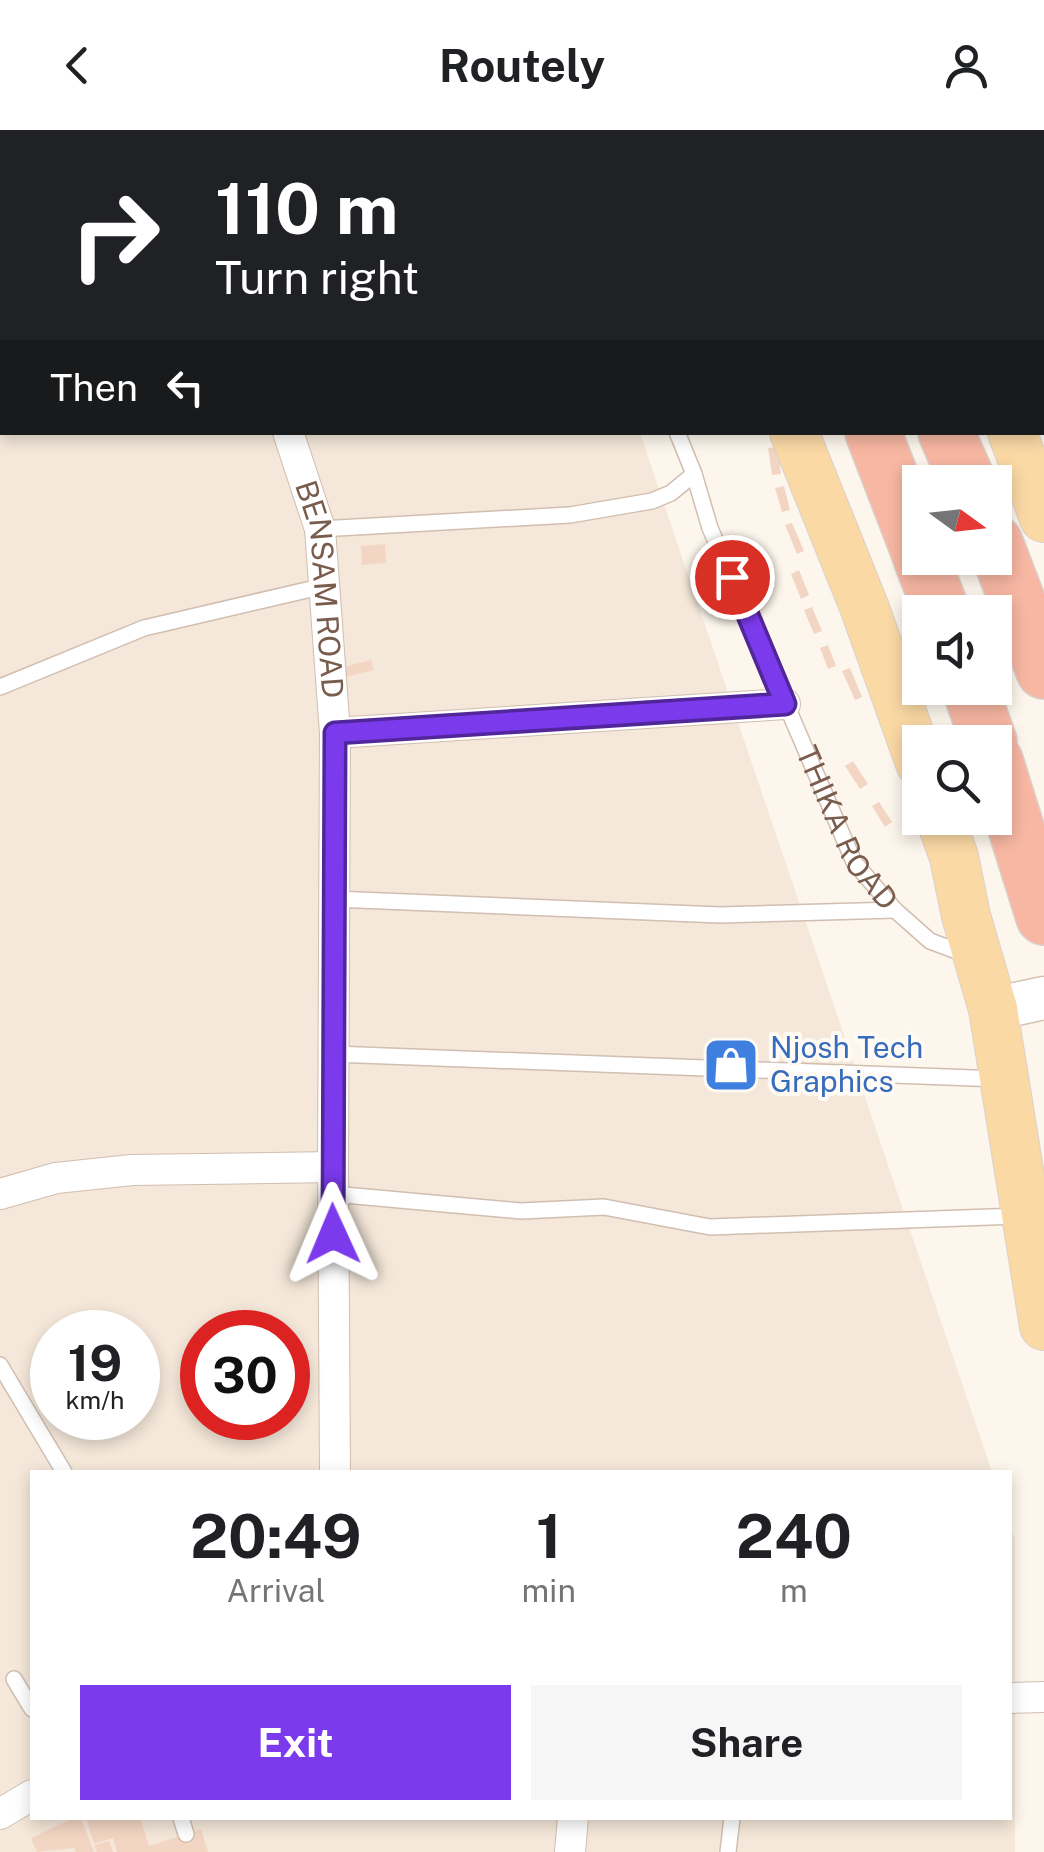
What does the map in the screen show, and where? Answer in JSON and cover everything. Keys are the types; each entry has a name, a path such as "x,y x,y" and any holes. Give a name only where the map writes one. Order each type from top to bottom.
{"highway":[{"path":"874,435 902,507"},
{"path":"947,435 961,465"},
{"path":"1007,575 1044,671"},
{"path":"1012,815 1044,917"}],"main road":[{"path":"795,435 865,609 906,725"},
{"path":"1013,435 1044,518"},
{"path":"946,835 993,1009 1044,1326"},
{"path":"993,1009 1044,998"}],"street":[{"name":"BENSAM ROAD","path":"289,435 320,530 335,733 335,1470"},
{"path":"335,733 785,704"},
{"path":"0,1194 56,1178 132,1170 333,1181"},
{"path":"1012,1698 1044,1696"},
{"path":"1,1812 30,1796"},
{"path":"570,1852 573,1820"}],"lane":[{"name":"THIKA ROAD","path":"678,435 710,528 854,862 894,910 930,941 978,959"},
{"path":"320,530 570,515 652,501 671,493 694,474"},
{"path":"0,687 144,628 324,586"},
{"path":"334,899 720,915 894,910"},
{"path":"333,1054 1004,1079"},
{"path":"333,1181 521,1211 604,1206 710,1227 1027,1215"},
{"path":"0,1365 63,1470"},
{"path":"14,1679 30,1706"},
{"path":"728,1852 732,1820"}],"shaded area":[{"path":"0,435 641,435 991,1470 30,1470 30,1820 1012,1820 1012,1531 1015,1852 0,1852"}],"building":[{"path":"778,447 781,474 772,475 768,448"},
{"path":"784,486 790,510 782,512 775,488"},
{"path":"792,523 804,551 797,554 785,525"},
{"path":"385,544 386,563 362,565 361,546"},
{"path":"799,570 809,595 801,599 791,574"},
{"path":"812,607 822,631 814,634 804,610"},
{"path":"828,645 836,666 828,669 820,648"},
{"path":"371,660 374,670 345,677 343,667"},
{"path":"850,668 862,697 855,700 842,671"},
{"path":"853,761 868,784 860,789 845,766"},
{"path":"879,802 892,822 885,827 872,806"},
{"path":"70,1820 82,1820 94,1852 76,1852 74,1848 37,1852 31,1838"},
{"path":"87,1820 141,1820 149,1846 201,1829 208,1852 117,1852 113,1838 94,1844"},
{"path":"109,1841 113,1852 97,1852 94,1845"}],"place":[{"name":"Njosh Tech Graphics","path":"731,1065"}],"route":[{"path":"333,1234 335,733 785,704 732,577"}]}
